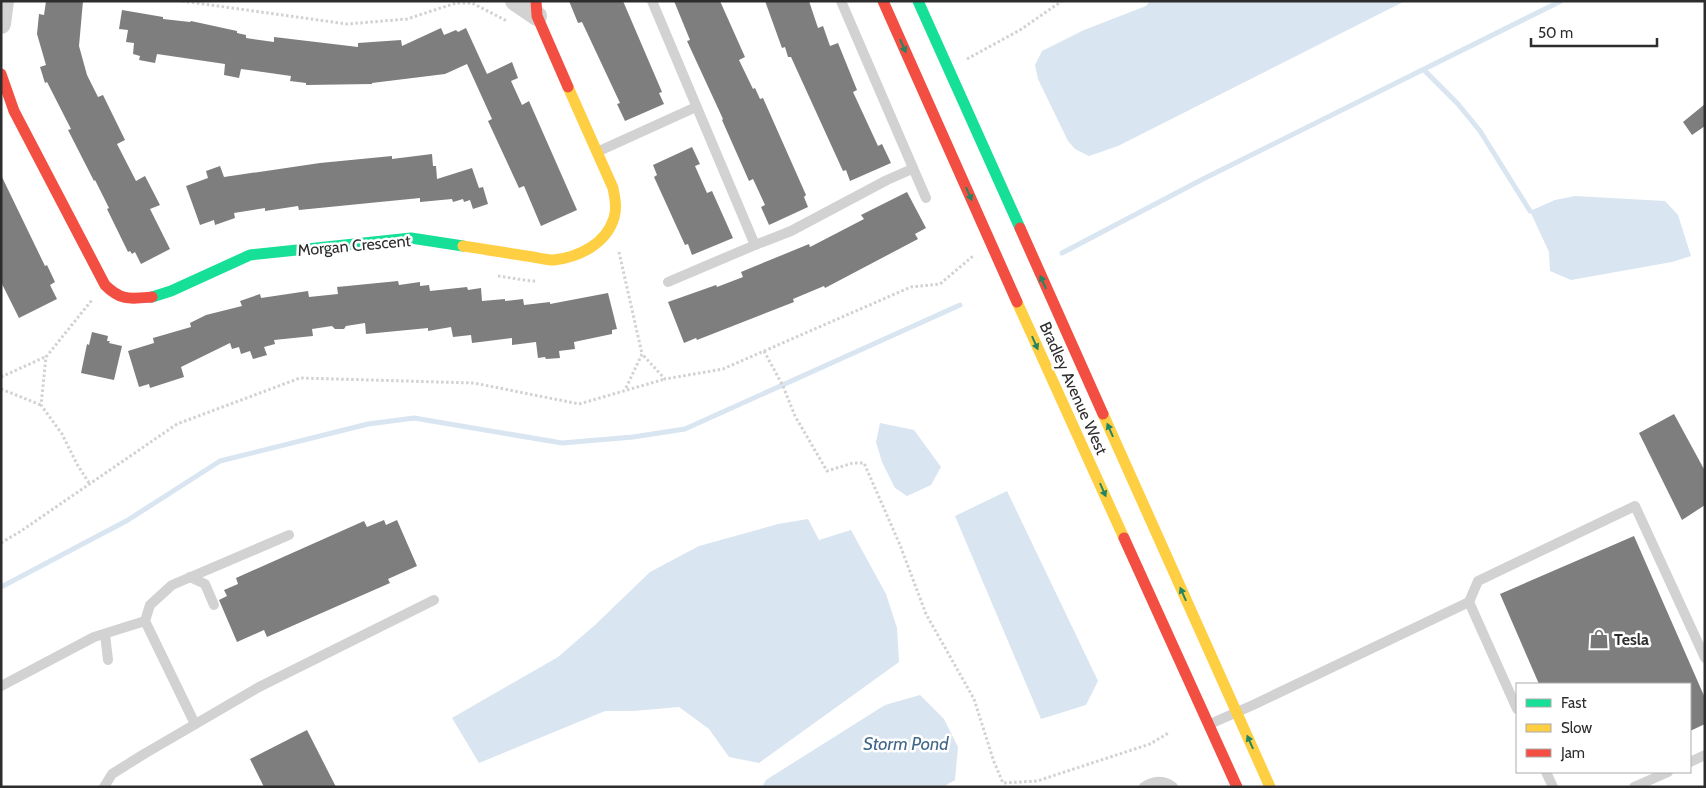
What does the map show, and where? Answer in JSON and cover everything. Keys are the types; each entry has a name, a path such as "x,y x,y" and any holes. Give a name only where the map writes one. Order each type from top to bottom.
{"main road":[{"name":"Bradley Avenue West","path":"883,1 992,248 1238,787"},
{"name":"Bradley Avenue West","path":"918,1 1270,787"},
{"path":"536,8 596,153 613,189 615,204 613,224"},
{"path":"1,74 8,114 105,286"},
{"name":"Morgan Crescent","path":"105,286 116,296 134,298 153,297 171,291 250,255 411,238 552,260 568,258 594,247 613,224"}],"street":[{"path":"1,24 4,1"},
{"path":"515,1 536,8"}],"lane":[{"path":"652,1 755,245"},
{"path":"841,1 926,198"},
{"path":"596,153 696,107"},
{"path":"668,282 790,232 887,180 912,169"},
{"path":"1209,724 1237,713 1469,602 1478,582 1635,506 1705,658"},
{"path":"194,724 145,621 150,605 172,585 289,534"},
{"path":"190,577 205,584 214,605"},
{"path":"104,787 112,774 259,687 434,600"},
{"path":"1469,602 1516,707"},
{"path":"1,686 94,637 145,621"},
{"path":"105,634 108,660"},
{"path":"1691,762 1705,755"},
{"path":"1546,773 1552,787"},
{"path":"1634,787 1666,773"},
{"path":"1144,787 1150,783 1163,782 1172,787"}],"path":[{"path":"182,1 347,24 408,19 456,3 472,3 507,22"},
{"path":"967,59 1020,30 1062,1"},
{"path":"613,224 642,354 665,379"},
{"path":"1,543 21,532 177,424 300,378 474,383 579,404 665,379 723,369 911,287 940,284 975,254"},
{"path":"1,377 46,357 105,286"},
{"path":"764,351 790,400 795,416 827,471 853,463 864,464 900,545 926,614 974,699 994,762 1004,783 1037,781 1150,744 1170,732"},
{"path":"626,389 642,354"},
{"path":"41,405 46,357"},
{"path":"1,389 41,405 62,434 77,464 90,483"}],"water":[{"path":"1150,1 1405,1 1118,146 1089,156 1075,149 1068,141 1038,79 1035,65 1042,51 1084,30 1146,6"},
{"path":"1575,196 1665,201 1678,215 1691,256 1672,262 1571,280 1550,271 1549,252 1530,211 1555,200"},
{"path":"880,423 914,430 941,467 931,485 907,496 895,488 882,462 876,442"},
{"path":"1007,491 1098,681 1086,705 1041,719 955,516"},
{"path":"808,519 819,540 851,530 886,594 897,628 899,662 759,763 729,757 709,729 679,707 634,711 605,711 479,763 452,718 558,657 595,625 650,572 699,546 778,524"},
{"name":"Storm Pond","path":"920,695 944,719 958,747 955,780 943,787 762,787 766,780 885,705"}],"building":[{"path":"46,1 83,1 79,46 87,75 98,97 103,95 125,140 117,144 136,181 145,176 160,205 150,209 170,249 141,264 135,252 132,254 130,251 128,252 107,209 109,208 68,130 71,129 47,82 45,83 40,67 46,65 37,34 39,14 44,15"},
{"path":"569,1 623,1 662,92 659,93 664,104 625,121 617,104 620,103 582,22 578,23"},
{"path":"674,1 720,1 745,57 739,60 753,89 755,88 760,99 763,98 806,195 804,197 808,207 769,225 761,207 765,205 753,179 749,181 687,41 690,40"},
{"path":"765,1 809,1 818,28 823,26 830,46 838,43 857,90 853,92 878,146 882,144 891,163 850,181 846,170 843,171 791,57 788,57 785,47 782,48"},
{"path":"122,10 163,17 163,19 191,21 237,31 237,33 246,35 246,38 274,42 274,37 358,47 358,43 401,40 402,46 441,28 444,35 466,28 487,74 512,62 518,78 511,81 522,105 529,101 577,210 541,226 524,186 519,188 488,121 492,119 467,64 445,74 372,84 306,85 306,83 290,81 291,76 241,69 239,78 224,75 225,64 157,54 155,63 139,60 140,56 133,54 134,43 126,42 128,30 119,29"},
{"path":"1705,104 1705,126 1692,135 1683,122"},
{"path":"692,147 700,164 695,166 707,193 712,191 733,238 692,255 688,244 685,245 654,177 657,175 653,165"},
{"path":"432,154 433,166 436,166 437,179 472,168 479,188 483,187 488,204 473,209 470,200 464,202 463,199 453,202 452,199 420,202 420,198 299,210 298,206 265,211 265,208 234,213 235,218 215,225 214,220 200,225 186,186 208,178 206,171 220,166 224,177 320,163 392,156 392,159"},
{"path":"1,175 45,266 47,265 55,282 50,285 57,299 19,318 1,282"},
{"path":"907,192 926,228 915,234 918,239 825,288 824,286 793,299 794,302 697,340 696,338 684,343 668,302 743,277 741,272 809,244 810,247 864,219 861,215"},
{"path":"398,281 399,285 420,282 420,286 429,285 430,291 467,287 468,290 481,288 482,301 523,299 524,305 550,302 550,304 608,293 617,329 612,330 612,334 574,342 575,349 559,351 560,358 546,359 545,357 538,358 536,342 512,345 512,338 472,343 471,335 453,337 451,327 428,331 428,328 366,334 365,323 346,326 344,329 335,329 332,326 312,329 313,336 274,340 275,344 264,347 267,355 253,359 250,351 241,354 239,347 232,349 230,343 181,367 184,377 150,388 149,384 139,387 128,351 154,343 153,338 191,327 190,323 206,315 242,306 240,301 260,294 261,298 308,291 309,297 338,294 337,287"},
{"path":"92,332 108,336 107,341 110,341 109,343 122,346 114,380 81,373 87,344 89,345"},
{"path":"1674,414 1705,471 1705,505 1682,520 1639,433"},
{"path":"384,520 386,525 397,520 417,566 388,579 390,583 267,637 264,630 237,642 219,600 227,596 224,590 238,584 236,578 364,521 367,527"},
{"name":"Tesla","path":"1634,536 1705,698 1705,724 1691,731 1691,683 1539,683 1500,594"},
{"path":"307,730 336,787 264,787 250,759"}],"waterway":[{"path":"1062,253 1203,179 1561,1"},
{"path":"1424,70 1458,104 1480,131 1530,211"},
{"path":"1,587 128,520 220,461 368,424 414,418 562,443 633,437 685,429 960,305"}],"traffic: fast":[{"path":"918,1 1020,228"},
{"path":"152,297 171,291 250,255 411,238 463,246"}],"traffic: slow":[{"path":"463,246 554,260 582,252 590,248 605,235 614,218 615,199 613,188 568,87"},
{"path":"1017,302 1124,538"},
{"path":"1103,414 1270,787"}],"traffic: jam":[{"path":"536,1 537,16 568,87"},
{"path":"883,1 1017,302"},
{"path":"1,74 14,111 105,285 116,294 126,298 152,297"},
{"path":"1020,228 1103,414"},
{"path":"1124,538 1237,787"}],"place":[{"name":"Tesla","path":"1599,639"}]}
